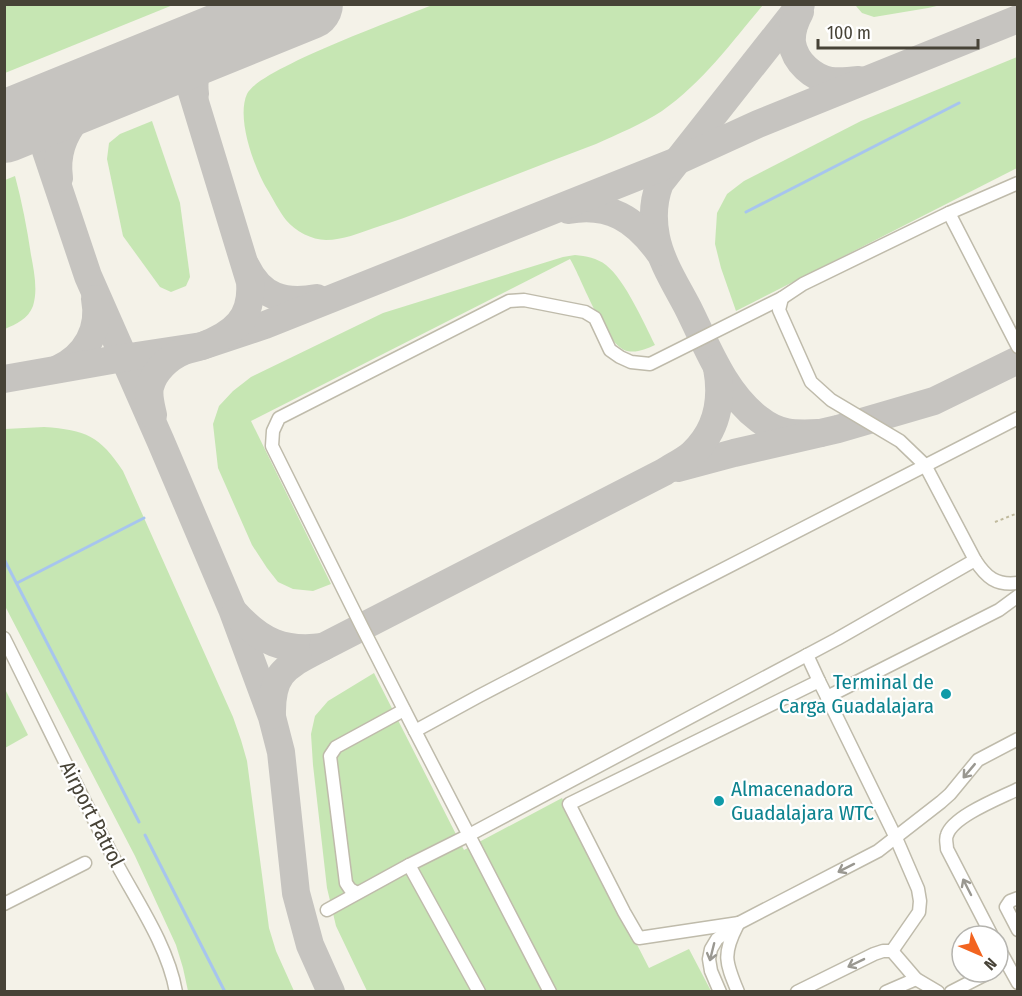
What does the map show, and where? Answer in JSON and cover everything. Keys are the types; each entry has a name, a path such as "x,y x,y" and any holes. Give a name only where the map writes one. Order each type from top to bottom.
{"street":[{"path":"550,992 404,710 272,446 273,431 279,418 509,301 524,300 585,312 595,318 610,350 631,362 650,364 782,298 803,284 949,213 1017,183"},
{"path":"949,213 1017,347"},
{"path":"782,298 779,310 811,382 831,400 900,441 925,465 975,560 994,580 1003,584 1017,583"},
{"path":"415,731 1017,418"},
{"path":"327,910 837,639 975,560"},
{"path":"827,697 999,610 1017,596"},
{"name":"Airport Patrol","path":"4,638 109,849 164,953 176,992"},
{"path":"807,655 896,838 918,889 919,912 892,951"},
{"path":"739,923 639,938 569,804 819,681"},
{"path":"357,893 346,883 330,756 336,747 404,710"},
{"path":"720,992 711,971 710,959 711,949 717,939 739,923 878,851 950,794 978,760 1017,739"},
{"path":"986,924 947,849 946,837 951,828 963,817 1017,789"},
{"path":"5,901 85,863"},
{"path":"409,865 479,992"},
{"path":"1017,898 1008,903 1006,907 1017,930"},
{"path":"738,992 728,967 727,956 729,942 739,923"},
{"path":"797,992 883,951 892,951 916,979 938,992"},
{"path":"886,992 916,979"},
{"path":"951,992 967,984"}],"path":[{"path":"995,522 1017,513"}],"green space":[{"path":"5,4 173,4 173,5 5,73"},
{"path":"435,4 763,5 690,88 662,111 630,129 451,200 351,236 321,240 299,231 281,213 252,156 245,129 244,104 247,94 257,83 303,58"},
{"path":"856,4 941,5 874,17 862,13"},
{"path":"1017,57 1017,168 736,311 715,244 717,213 727,194 744,181 861,121"},
{"path":"152,121 180,203 190,277 186,286 171,292 160,287 123,236 107,159 109,143 120,134"},
{"path":"15,176 28,235 35,294 33,306 28,314 5,329 5,180"},
{"path":"575,255 599,261 613,272 634,302 655,345 645,349 627,351 610,337 570,259 251,421 331,584 313,591 293,589 278,582 252,545 218,468 213,424 219,406 251,377 383,313"},
{"path":"44,427 71,430 91,437 107,450 123,471 233,717 247,761 269,928 276,951 294,991 188,991 176,945 135,856 5,606 5,429"},
{"path":"374,673 464,850 562,798 649,968 689,949 711,991 367,991 336,926 327,888 311,734 315,716 328,701"},
{"path":"5,689 28,735 4,748"}],"waterway":[{"path":"746,212 959,103"},
{"path":"17,583 144,518"},
{"path":"4,559 139,822"},
{"path":"145,835 225,992"}],"taxiway":[{"path":"801,4 660,183 654,209 654,223 658,246 665,264 718,368 736,396 759,419 773,428 795,433 820,433"},
{"path":"800,12 796,19 792,43 801,63 812,73 824,79 859,80"},
{"path":"4,379 202,346 265,325 677,161 758,124 1018,19"},
{"path":"195,94 197,69 208,52 248,29"},
{"path":"153,415 149,390 159,370 178,354 202,346 232,330 245,315 250,295 250,282 181,56"},
{"path":"59,178 58,160 68,130 89,106 128,77"},
{"path":"34,115 88,276 232,609 272,717 281,752 296,893 310,945 331,992"},
{"path":"568,210 596,209 620,216 641,231 659,252"},
{"path":"246,266 259,285 275,296 294,300 317,298"},
{"path":"58,369 76,357 89,340 96,321 95,299"},
{"path":"678,468 838,429 934,401 1018,360"},
{"path":"323,647 686,459 707,435 716,414 719,392 717,368"},
{"path":"235,613 254,631 274,643 296,648 323,647 300,659 284,671 275,688 272,715"}],"runway":[{"path":"4,127 307,4"}],"place":[{"name":"Terminal de Carga Guadalajara","path":"946,694"},
{"name":"Almacenadora Guadalajara WTC","path":"719,801"}]}
